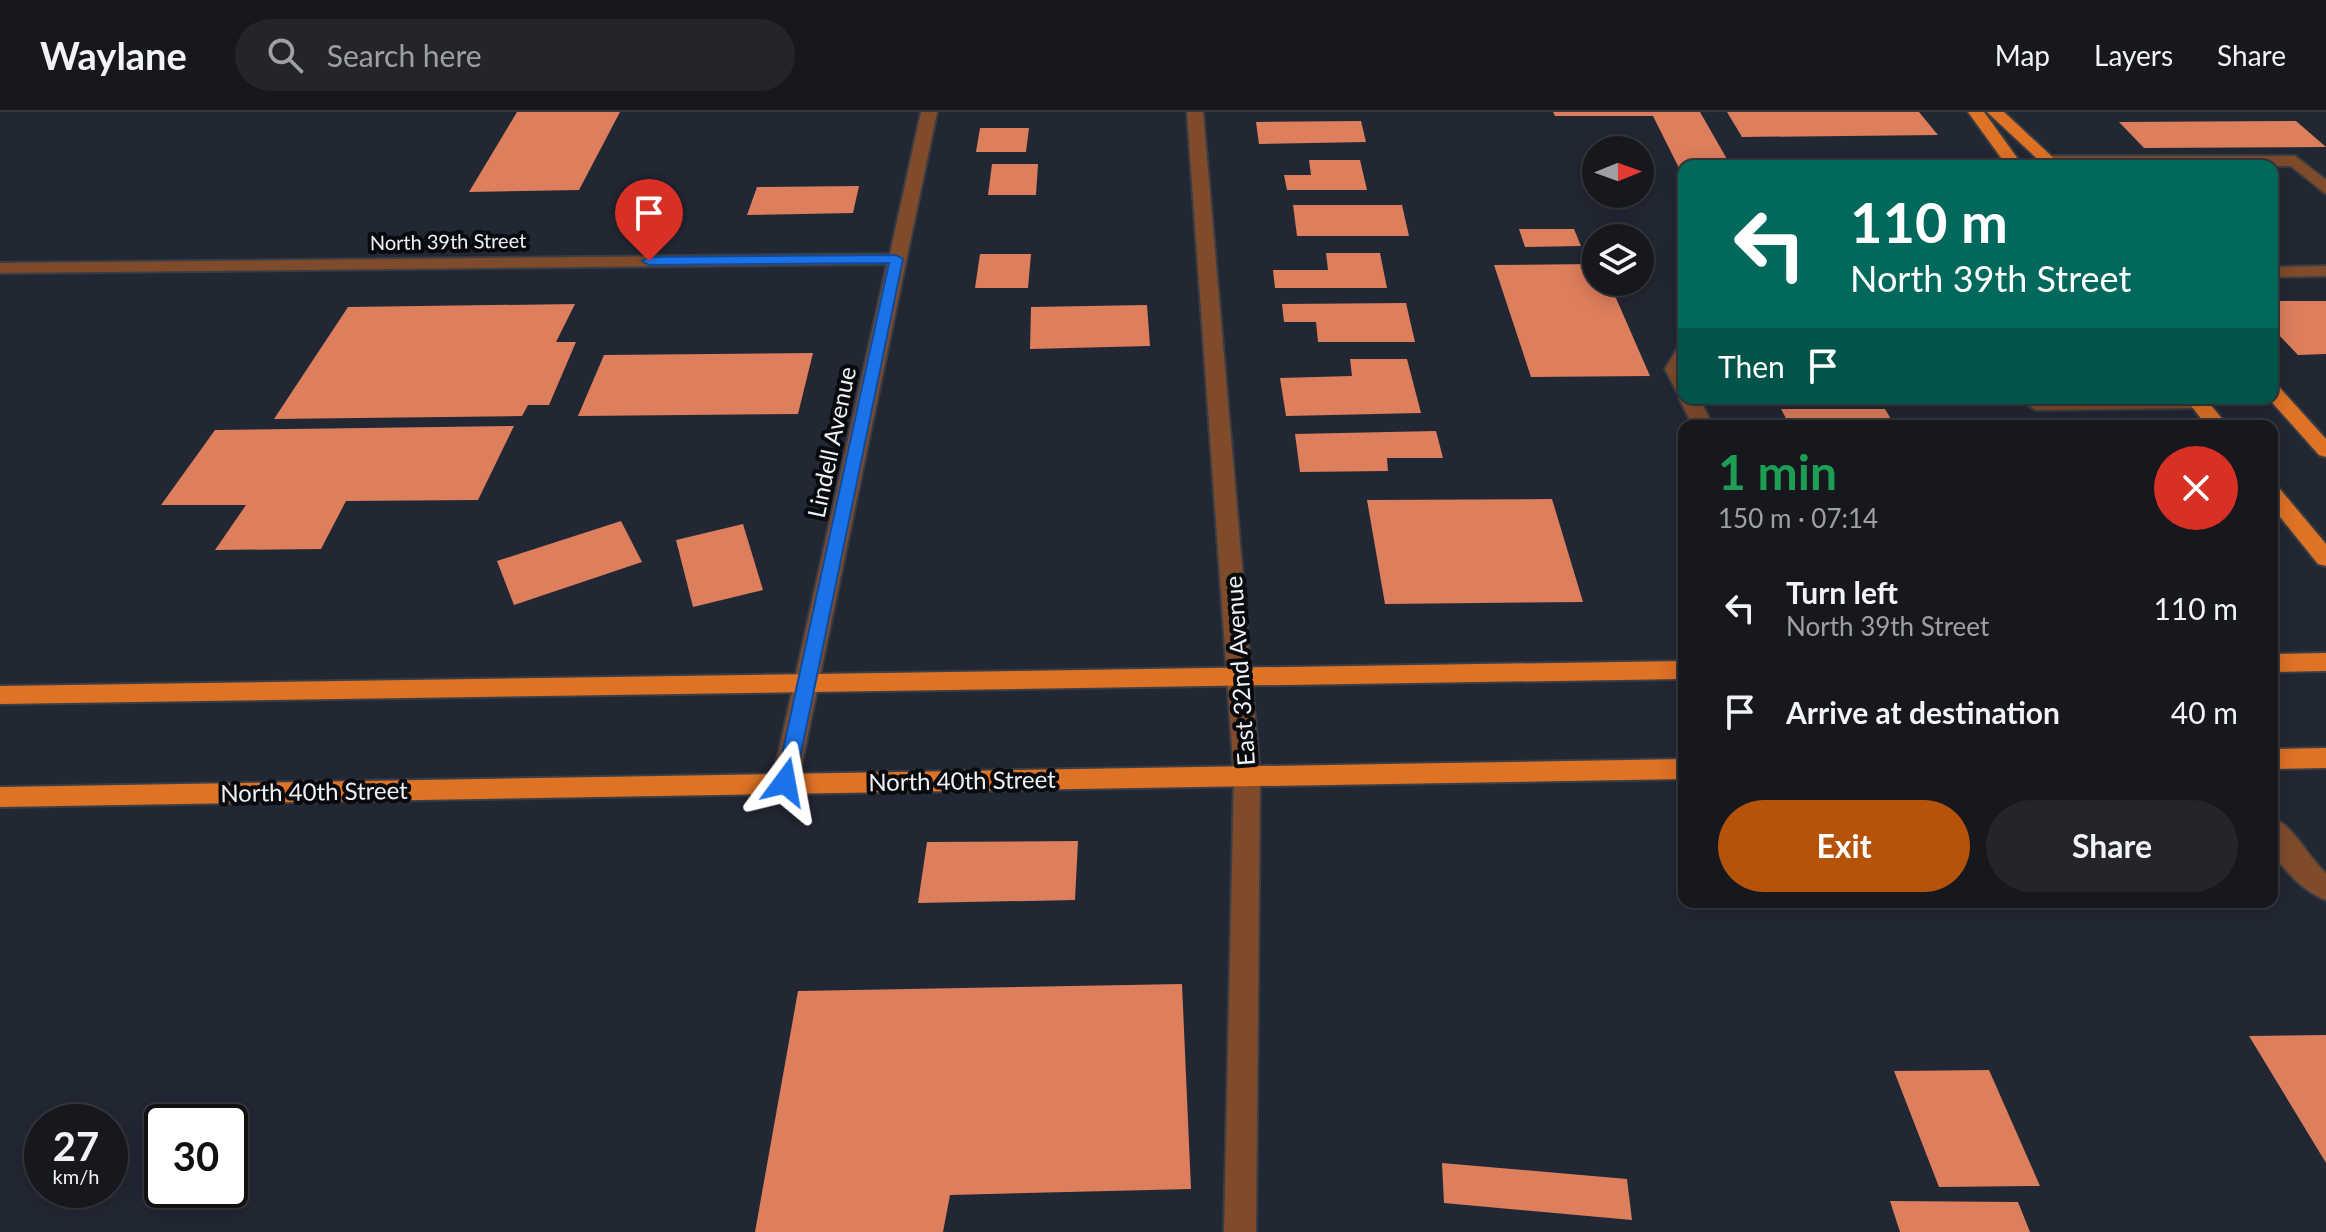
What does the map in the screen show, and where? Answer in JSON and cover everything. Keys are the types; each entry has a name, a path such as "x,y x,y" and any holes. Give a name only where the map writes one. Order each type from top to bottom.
{"main road":[{"path":"1976,112 2011,160"},
{"path":"1995,112 2047,160"},
{"path":"2278,398 2326,451"},
{"path":"2199,404 2213,420"},
{"path":"2278,500 2326,559"},
{"path":"2278,663 2326,662"},
{"path":"0,695 1678,670"},
{"path":"2278,759 2326,758"},
{"name":"North 40th Street","path":"0,797 1678,769"}],"street":[{"name":"Lindell Avenue","path":"785,782 929,112"},
{"name":"East 32nd Avenue","path":"1195,112 1247,776 1240,1232"},
{"path":"2278,161 2295,161 2326,189"},
{"name":"North 39th Street","path":"0,268 896,259"},
{"path":"2278,272 2326,271"},
{"path":"2278,836 2300,867 2326,889"}],"shaded area":[{"path":"0,112 2326,112 2326,1232 0,1232"}],"building":[{"path":"517,112 620,112 579,190 469,192"},
{"path":"1553,112 1700,112 1728,160 1678,160 1678,166 1653,116 1555,116"},
{"path":"1727,112 1919,112 1938,135 1742,137"},
{"path":"1361,121 1366,142 1259,144 1256,122"},
{"path":"2296,121 2326,147 2144,148 2119,122"},
{"path":"980,128 1029,128 1026,152 976,152"},
{"path":"1309,160 1360,160 1367,190 1287,190 1284,175 1311,175"},
{"path":"992,164 1038,164 1036,195 988,195"},
{"path":"859,186 853,213 747,215 757,187"},
{"path":"1293,205 1402,205 1409,236 1297,236"},
{"path":"1519,229 1574,229 1581,246 1525,247"},
{"path":"1326,253 1380,253 1387,288 1275,288 1273,270 1328,270"},
{"path":"980,254 1031,254 1028,288 975,288"},
{"path":"1582,264 1582,296 1615,296 1650,376 1531,377 1494,265"},
{"path":"2278,301 2326,301 2326,354 2298,355 2278,334"},
{"path":"1406,303 1415,342 1318,342 1316,322 1284,322 1282,304"},
{"path":"575,304 556,342 576,342 549,405 528,405 522,416 274,419 348,307"},
{"path":"1147,305 1150,346 1030,349 1031,307"},
{"path":"813,353 798,414 578,416 604,355"},
{"path":"1350,359 1407,359 1421,413 1286,416 1280,378 1352,376"},
{"path":"1781,409 1885,409 1891,420 1787,420"},
{"path":"514,426 478,500 346,501 321,549 215,550 246,505 161,505 215,430"},
{"path":"1436,431 1443,458 1387,458 1388,471 1300,472 1295,434"},
{"path":"1552,499 1583,602 1385,604 1367,500"},
{"path":"621,521 642,562 514,605 497,561"},
{"path":"743,524 763,590 693,607 676,540"},
{"path":"1078,841 1075,900 918,903 927,842"},
{"path":"1182,984 1191,1189 950,1195 943,1232 755,1232 798,991"},
{"path":"2326,1035 2326,1163 2249,1036"},
{"path":"1989,1070 2040,1186 1939,1187 1894,1071"},
{"path":"1442,1163 1627,1179 1632,1220 1444,1203"},
{"path":"1890,1201 2018,1202 2030,1232 1900,1232"}],"route":[{"path":"649,261 896,259 785,782"}]}
